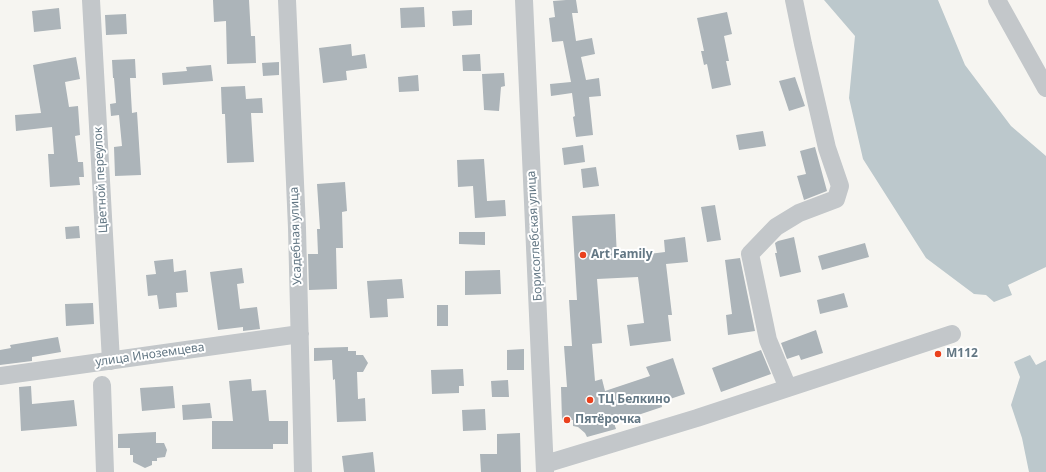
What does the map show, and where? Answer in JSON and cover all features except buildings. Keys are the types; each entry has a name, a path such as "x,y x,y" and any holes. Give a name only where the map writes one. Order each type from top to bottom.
{"street":[{"name":"Цветной переулок","path":"91,0 111,361"},
{"name":"Усадебная улица","path":"286,0 296,220 304,472"},
{"name":"Борисоглебская улица","path":"524,0 545,468"},
{"path":"788,388 768,340 750,254 776,227 799,212 836,199 840,186 827,148 794,0"},
{"path":"997,0 1046,88"},
{"name":"улица Иноземцева","path":"0,376 300,334"},
{"path":"545,468 952,334"},
{"path":"102,385 106,472"}],"shaded area":[{"path":"824,0 938,0 965,65 1011,126 1046,156 1046,267 1008,285 1012,295 994,302 986,295 974,294 926,258 863,159 849,98 855,36"},
{"path":"1030,355 1036,365 1046,360 1046,472 1029,472 1022,438 1011,405 1020,377 1014,362"}],"place":[{"name":"Art Family","path":"583,255"},
{"name":"М112","path":"938,354"},
{"name":"ТЦ Белкино","path":"590,400"},
{"name":"Пятёрочка","path":"567,420"}]}
